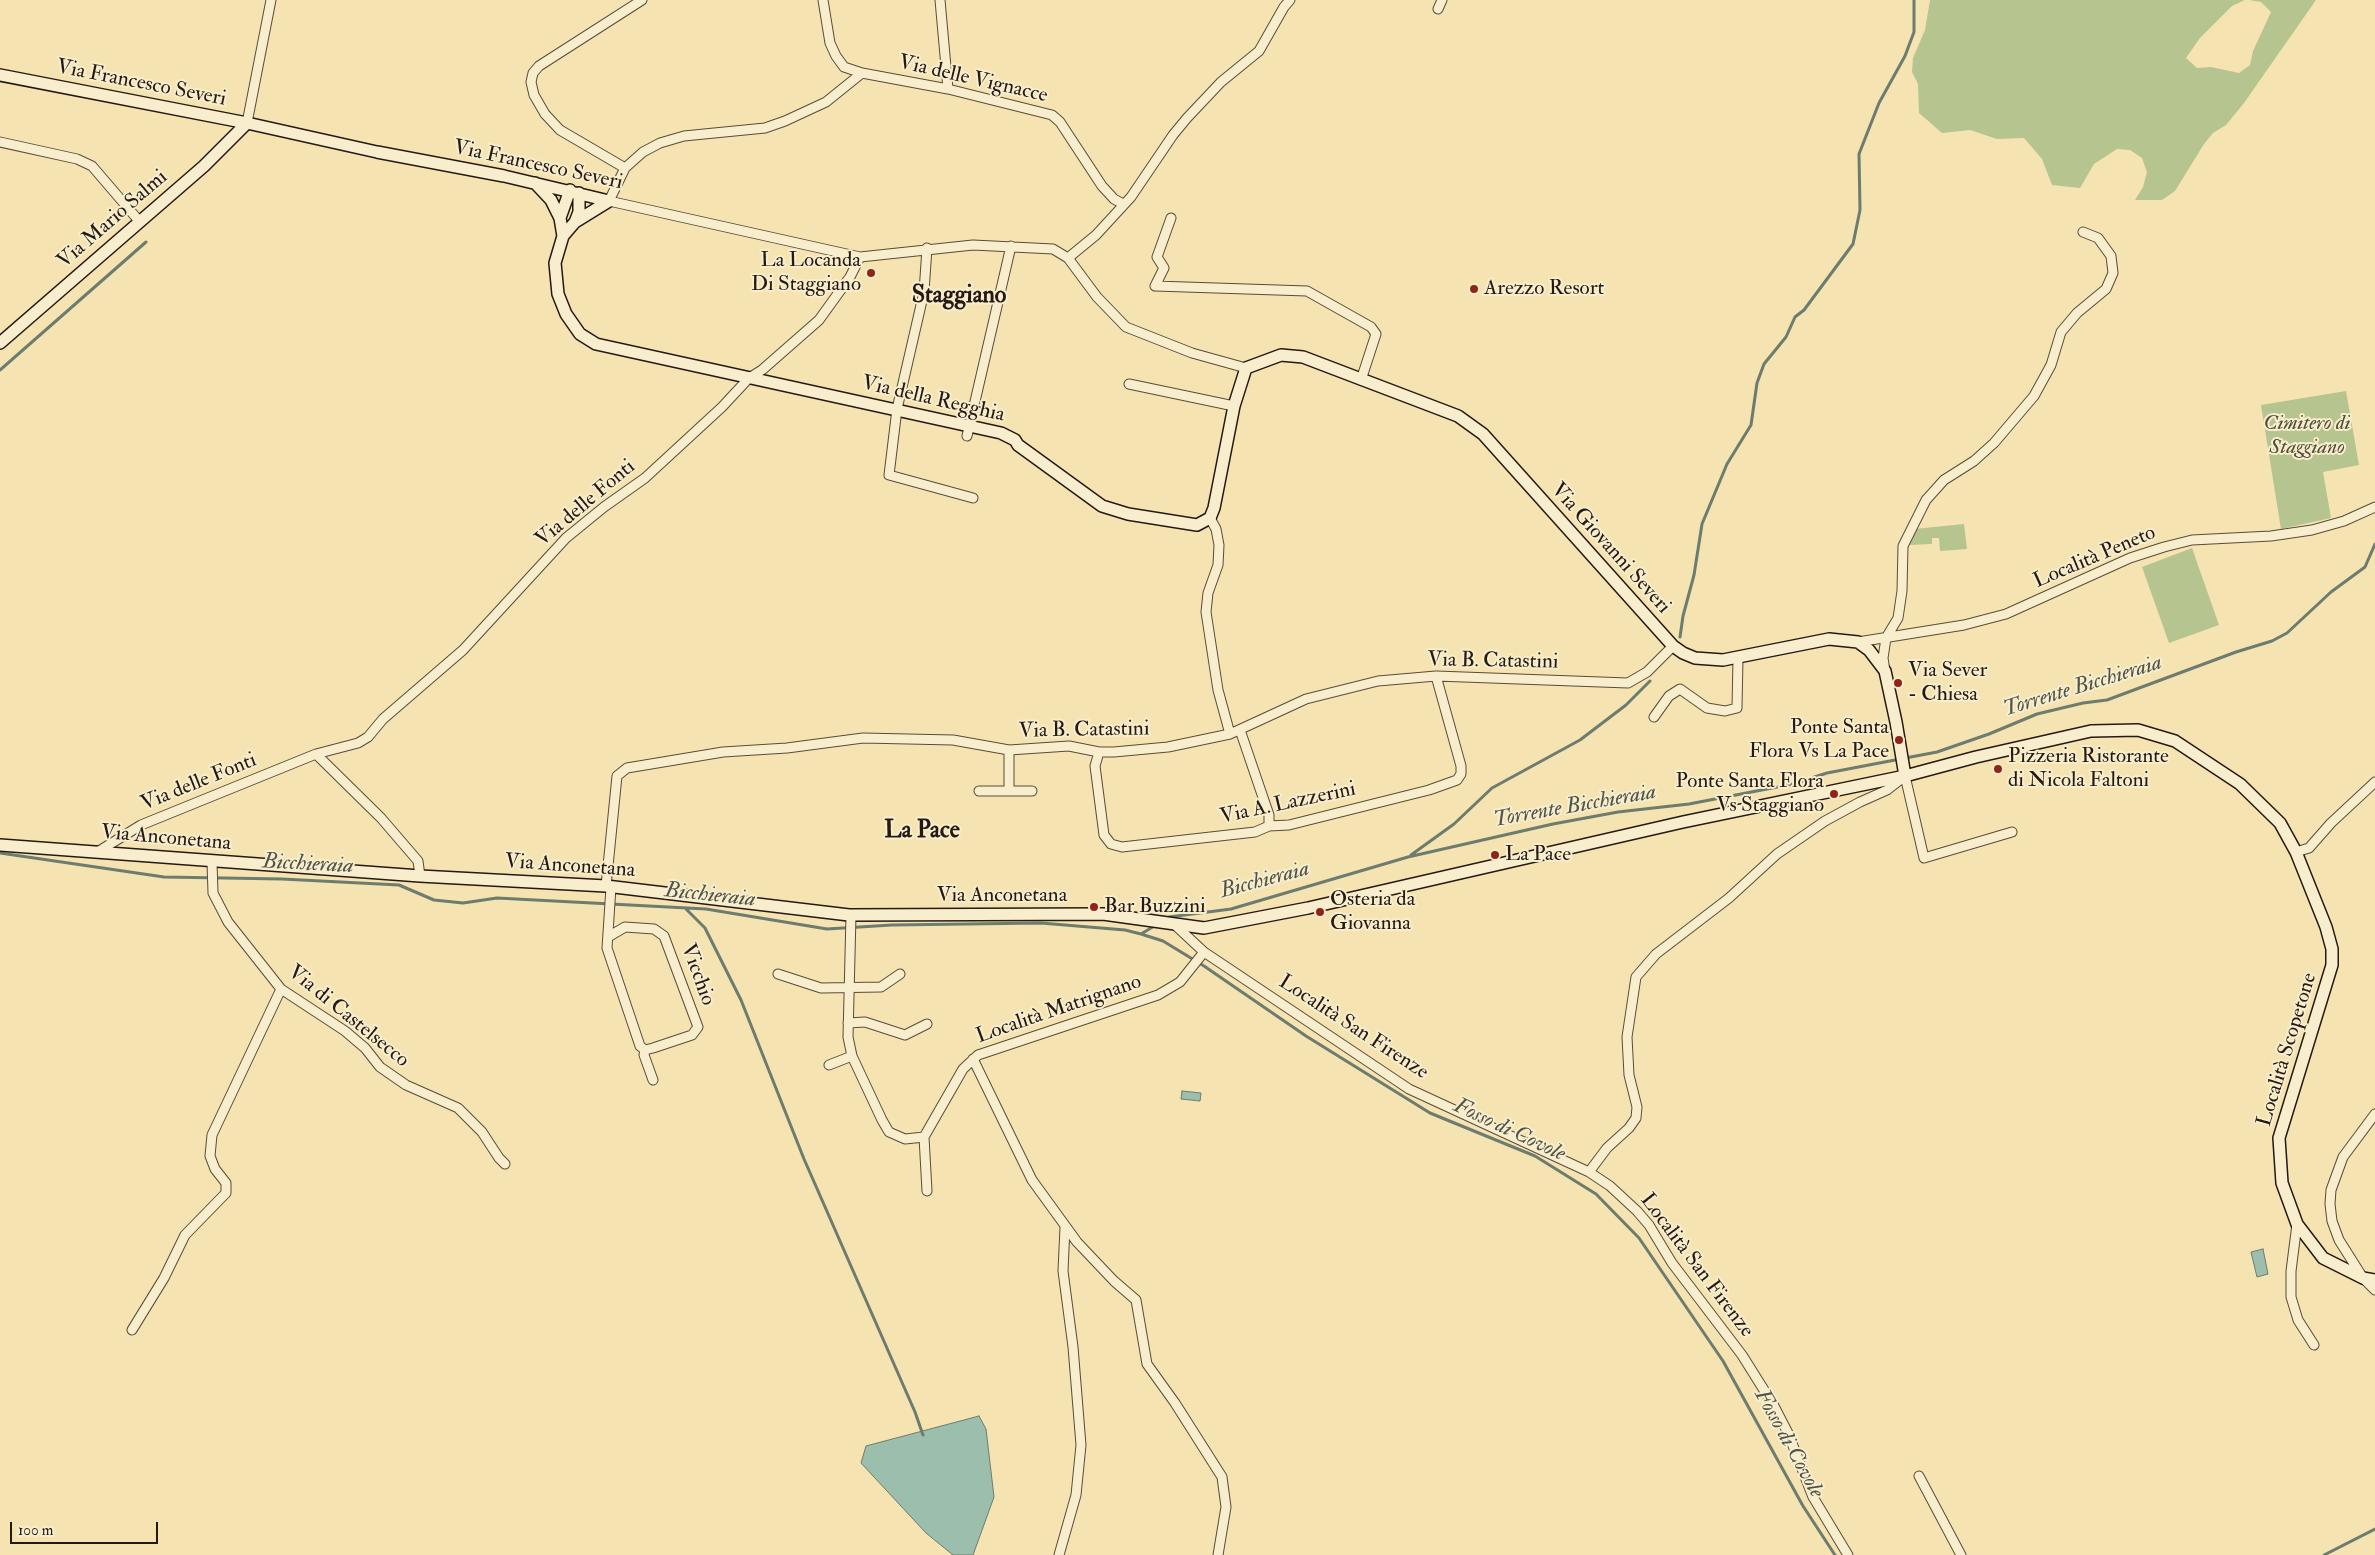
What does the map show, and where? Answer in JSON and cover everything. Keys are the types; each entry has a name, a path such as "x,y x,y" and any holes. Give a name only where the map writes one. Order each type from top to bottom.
{"street":[{"path":"248,124 271,0"},
{"path":"625,168 560,130 545,114 534,95 531,82 533,73 539,66 642,0"},
{"name":"Via delle Vignacce","path":"823,0 830,42 836,56 844,66 862,73 948,89 1052,115 1060,122 1102,186 1114,199 1123,204"},
{"path":"940,0 948,89"},
{"path":"1230,734 1218,690 1206,612 1208,593 1218,565 1219,545 1216,529 1210,518 1214,508 1234,406 1246,368 1192,353 1126,327 1106,308 1068,258 1096,235 1123,204 1187,118 1221,82 1259,51 1290,0"},
{"path":"1438,9 1442,0"},
{"path":"609,201 625,168 644,152 671,139 765,128 792,119 826,102 862,73"},
{"name":"Via Francesco Severi","path":"0,75 535,183 860,257 893,255 927,248 973,244 1053,249 1068,258"},
{"name":"Via Mario Salmi","path":"0,343 204,166 248,124"},
{"path":"0,142 77,159 92,166 140,222"},
{"name":"Via della Regghia","path":"535,183 551,200 560,218 563,236"},
{"path":"575,192 579,212 575,222"},
{"name":"Via della Regghia","path":"560,218 575,192"},
{"name":"Via della Regghia","path":"609,201 575,222 563,236 555,262 558,294 566,314 580,334 596,344 613,350 970,424 1001,433 1015,440 1018,445 1102,506 1128,514 1186,524 1197,524 1210,518"},
{"path":"1170,218 1157,257 1164,268 1155,286 1307,291 1371,327 1376,334 1361,380"},
{"path":"2012,832 1924,858 1904,771 1883,658 1886,638 1898,618 1902,591 1903,546 1926,500 1944,480 1974,462 1994,443 2034,396 2051,365 2061,332 2077,313 2106,290 2113,274 2111,256 2098,238 2083,232"},
{"path":"967,436 1011,246"},
{"path":"927,248 924,292 897,409 889,475 973,498"},
{"name":"Via delle Fonti","path":"99,851 141,825 316,754 358,743 368,736 383,719 463,650 566,538 604,506 645,478 749,378 762,370 819,320 850,277 860,257"},
{"name":"Via Giovanni Severi","path":"1246,368 1280,355 1303,357 1458,416 1483,434 1673,646 1695,658 1708,660 1738,658 1829,638 1858,642"},
{"path":"1129,384 1234,406"},
{"name":"Località Peneto","path":"1858,642 1964,625 2006,614 2130,558 2164,547 2192,540 2272,536 2312,530 2344,521 2375,506"},
{"path":"1858,642 1869,650 1885,671"},
{"name":"Via B. Catastini","path":"609,889 617,776 627,768 723,752 787,748 863,738 953,740 1009,750 1069,746 1099,752 1168,747 1230,734 1306,699 1340,688 1378,681 1436,676 1628,683 1647,672 1673,646"},
{"path":"1654,716 1669,696 1680,689 1707,708 1725,711 1737,708 1738,658"},
{"name":"Via A. Lazzerini","path":"1099,752 1095,766 1104,836 1111,844 1122,847 1211,838 1255,832 1268,826 1289,825 1429,790 1457,780 1461,774 1462,766 1436,676"},
{"path":"1240,730 1269,814 1268,826"},
{"name":"Via Anconetana","path":"0,845 99,851 212,866 420,876 609,889 851,915 1103,914 1204,928 1281,914 1904,771 2091,731 2138,730 2175,741 2240,784 2280,823 2296,852"},
{"path":"1008,791 1009,750"},
{"path":"316,754 394,832 418,861 420,876"},
{"path":"1588,1172 1607,1148 1630,1128 1636,1118 1637,1107 1629,1075 1627,1037 1636,977 1644,966 1656,954 1729,898 1777,854 1825,821 1860,802 1888,790 1904,771"},
{"path":"2296,852 2309,848 2337,817 2375,782"},
{"path":"979,791 1032,791"},
{"name":"Località Scopetone","path":"2296,852 2326,928 2332,949 2332,965 2279,1138 2282,1183 2297,1224 2324,1258 2363,1278 2375,1280"},
{"name":"Via di Castelsecco","path":"212,866 213,891 228,922 281,989 345,1031 365,1048 380,1067 406,1085 458,1108 482,1132 505,1164"},
{"path":"609,889 610,909 607,948 640,1046 645,1050 644,1055 653,1080"},
{"path":"851,915 848,1037 852,1056 889,1132 905,1139 924,1136 927,1191"},
{"name":"Località San Firenze","path":"1175,925 1202,954 1409,1089 1588,1172 1610,1186 1637,1211 1649,1226 1672,1263 1742,1355 1774,1406 1788,1433 1813,1497 1848,1555"},
{"name":"Vicchio","path":"608,937 625,928 660,931 664,936 698,1027 692,1035 645,1050"},
{"name":"Località Matrignano","path":"924,1136 956,1080 973,1059 987,1051 1158,995 1180,982 1202,954"},
{"path":"778,974 821,988 848,988 881,987 900,974"},
{"path":"132,1330 164,1278 186,1235 226,1193 226,1183 215,1169 210,1156 212,1135 281,989"},
{"path":"848,1023 864,1022 905,1034 927,1024"},
{"path":"829,1065 852,1056"},
{"path":"973,1059 1032,1180 1065,1228 1114,1281 1136,1300 1147,1364 1175,1403 1222,1477 1226,1507 1218,1555"},
{"path":"2375,1114 2343,1157 2331,1190 2332,1221 2339,1240 2363,1278 2375,1290"},
{"path":"2297,1224 2291,1271 2291,1297 2298,1320 2314,1345"},
{"path":"1059,1555 1076,1495 1081,1445 1073,1347 1063,1271 1065,1228"},
{"path":"1919,1476 1961,1555"}],"green space":[{"path":"1930,0 2245,0 2232,6 2200,38 2186,58 2197,68 2211,67 2239,73 2250,65 2253,51 2271,12 2261,2 2249,0 2316,0 2244,103 2226,125 2213,133 2204,144 2175,191 2162,200 2135,200 2143,187 2147,172 2142,158 2130,150 2117,149 2094,164 2080,188 2052,185 2042,159 2024,138 1997,139 1970,130 1942,133 1919,113 1918,84 1912,72 1913,58 1925,30"},
{"name":"Cimitero di Staggiano","path":"2346,391 2359,465 2323,472 2331,518 2281,529 2261,405"},
{"path":"1964,524 1967,549 1940,551 1939,538 1932,538 1932,544 1909,545 1914,529"},
{"path":"2192,548 2219,625 2169,643 2142,567"}],"shaded area":[{"path":"1182,1091 1201,1093 1200,1101 1181,1099"},
{"path":"2263,1249 2268,1274 2257,1277 2251,1252"},
{"path":"979,1416 986,1429 994,1497 973,1555 953,1555 926,1533 861,1463 866,1446"}],"waterway":[{"path":"1680,637 1683,616 1694,575 1702,524 1727,464 1751,425 1757,383 1764,364 1786,337 1795,317 1804,310 1853,244 1860,210 1859,154 1879,103 1905,56 1914,32 1914,0"},
{"path":"0,370 146,242"},
{"name":"Torrente Bicchieraia","path":"1165,919 1231,909 1408,857 1553,824 1618,812 1689,804 1793,784 1827,773 1937,752 1989,734 2037,714 2083,703 2107,700 2236,652 2272,641 2287,633 2331,592 2365,567 2375,544"},
{"path":"1411,855 1454,824 1492,788 1580,740 1626,705 1650,681"},
{"name":"Bicchieraia","path":"0,853 164,877 282,879 399,885 434,900 463,903 497,898 706,909 827,929 892,925 1041,923 1125,930 1141,934 1156,925"},
{"path":"685,908 705,928 741,1000 804,1159 915,1412 923,1435"},
{"name":"Fosso di Covole","path":"1141,934 1163,941 1204,966 1306,1036 1430,1113 1535,1156 1596,1194 1639,1238 1723,1361 1803,1506 1835,1555"},
{"path":"2324,1555 2375,1529"}],"place":[{"name":"La Locanda Di Staggiano","path":"871,273"},
{"name":"Arezzo Resort","path":"1474,289"},
{"name":"Via Sever - Chiesa","path":"1898,683"},
{"name":"Ponte Santa Flora Vs La Pace","path":"1899,740"},
{"name":"Pizzeria Ristorante di Nicola Faltoni","path":"1998,769"},
{"name":"Ponte Santa Flora Vs Staggiano","path":"1834,794"},
{"name":"La Pace","path":"1495,855"},
{"name":"Bar Buzzini","path":"1094,907"},
{"name":"Osteria da Giovanna","path":"1320,912"}],"district":[{"name":"Staggiano","path":"959,297"},
{"name":"La Pace","path":"922,832"}]}
